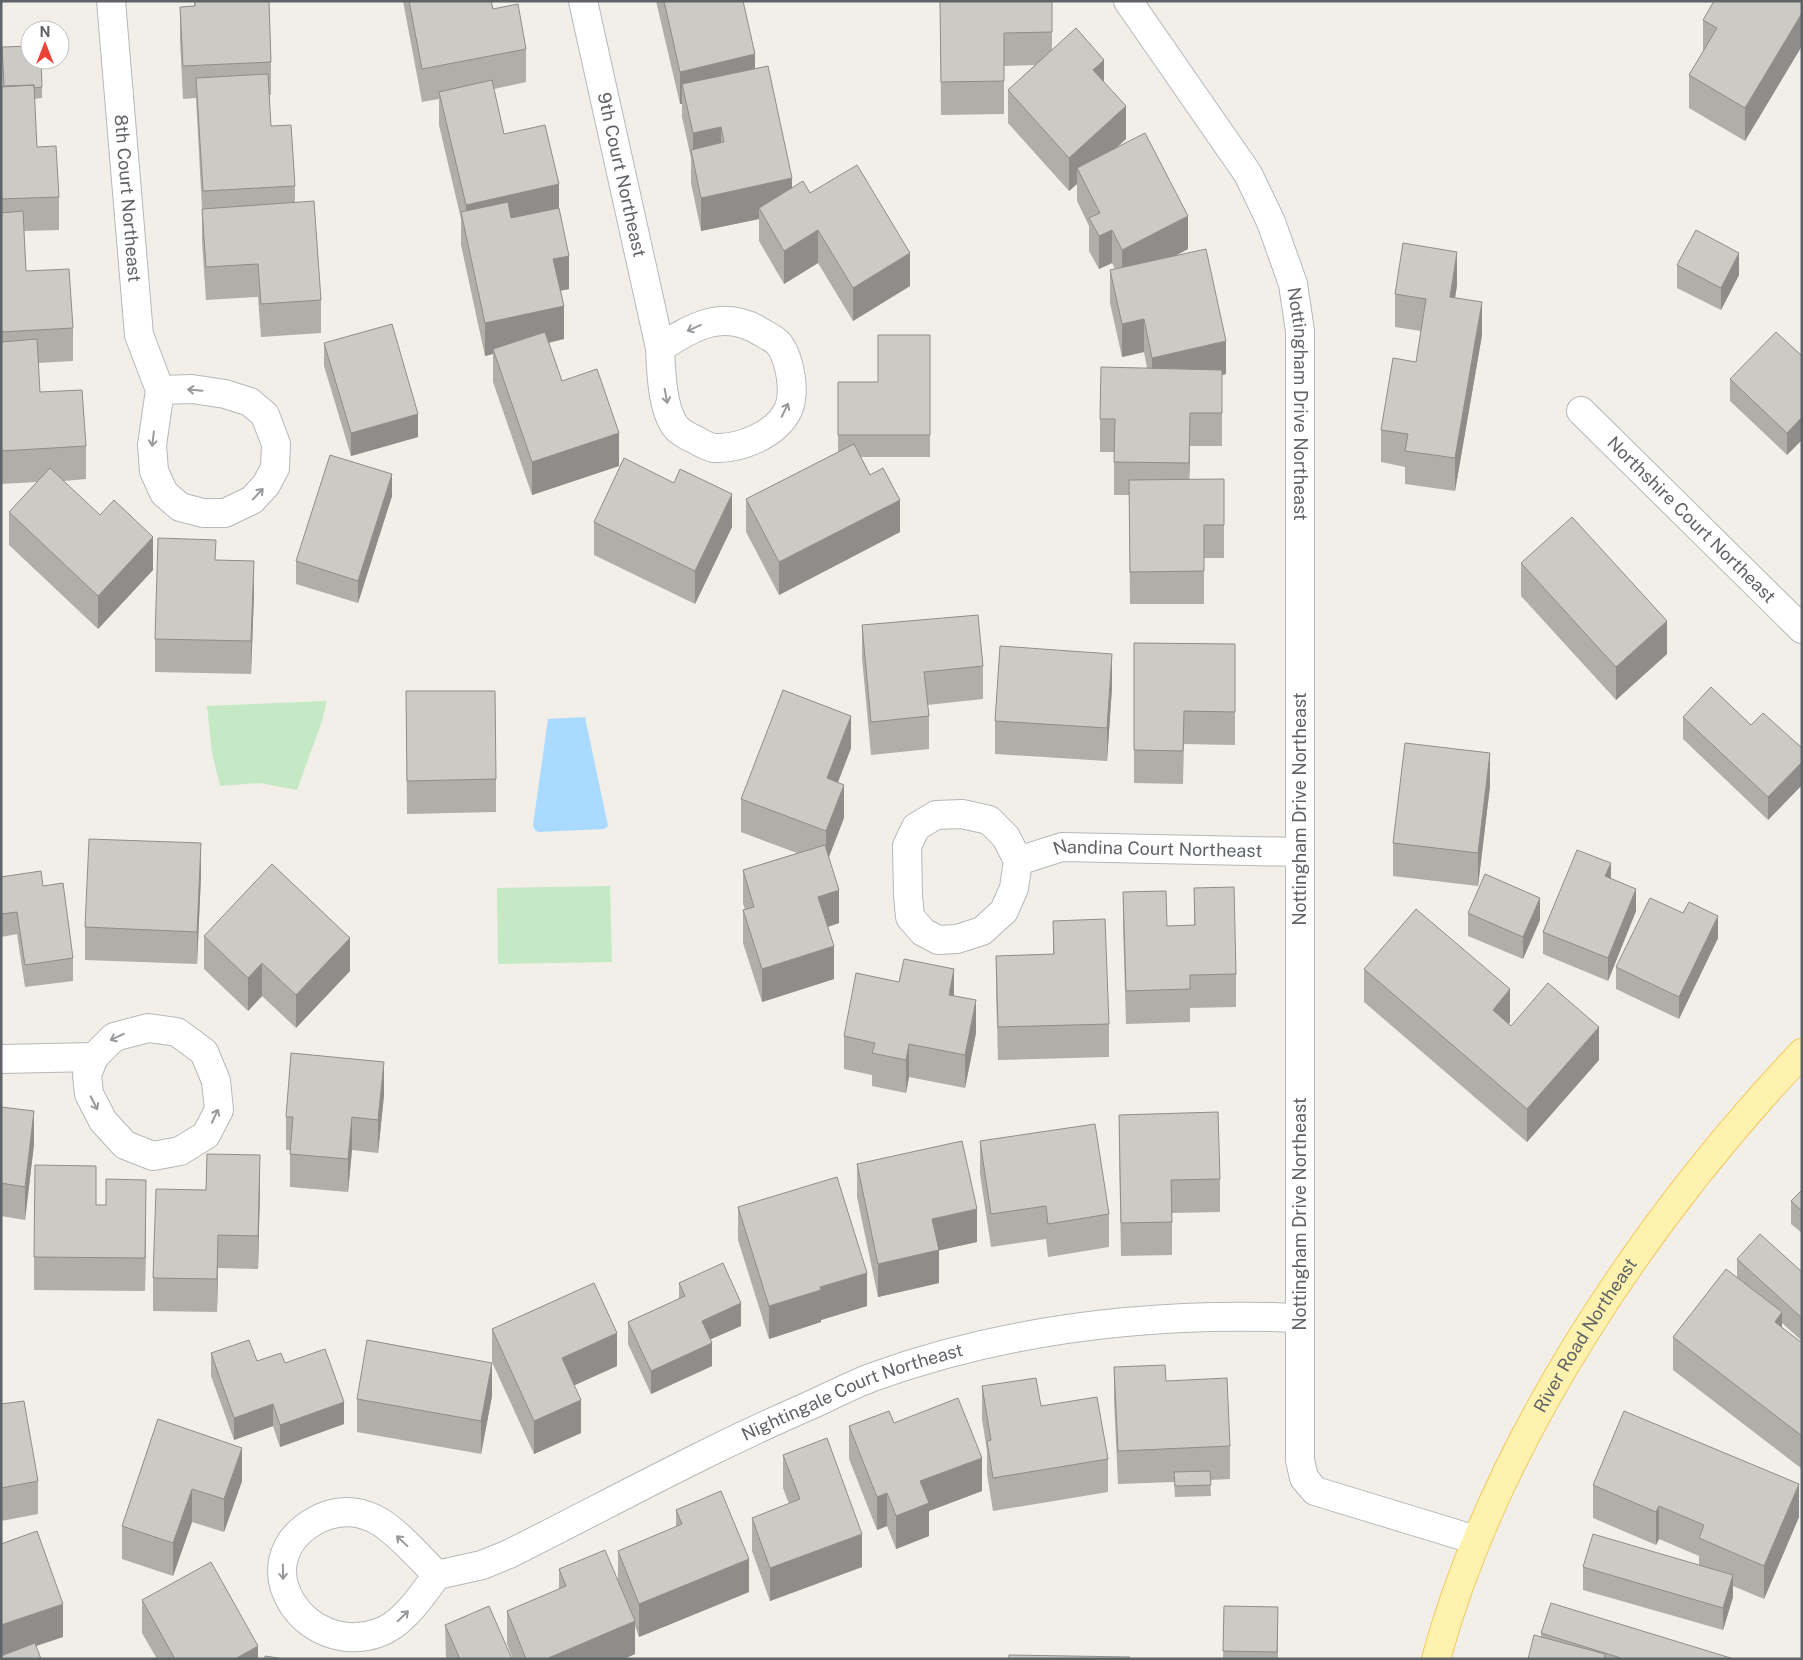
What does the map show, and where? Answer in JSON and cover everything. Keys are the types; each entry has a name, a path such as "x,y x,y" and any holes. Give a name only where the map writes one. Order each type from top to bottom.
{"main road":[{"name":"River Road Northeast","path":"1436,1659 1476,1540 1540,1407 1603,1304 1683,1192 1768,1088 1802,1053"}],"street":[{"name":"8th Court Northeast","path":"111,1 139,335 160,390 152,445 154,471 164,494 180,507 203,513 225,513 252,500 266,485 275,468 276,444 265,415 250,402 225,394 192,389 160,390"},
{"name":"9th Court Northeast","path":"583,1 660,348 662,380 669,413 675,426 685,435 712,448 747,443 773,429 788,409 791,385 789,362 778,343 752,327 720,320 694,327 660,348"},
{"name":"Nottingham Drive Northeast","path":"1128,1 1248,174 1271,222 1293,284 1300,331 1300,1460 1304,1478 1315,1491 1476,1540"},
{"name":"Northshire Court Northeast","path":"1582,411 1802,629"},
{"path":"962,814 989,820 1006,837 1018,861 1014,888 1004,911 982,931 957,939 938,940 923,932 910,917 907,846 916,827 936,815 962,814"},
{"name":"Nandina Court Northeast","path":"1018,861 1062,847 1300,852"},
{"path":"1,1059 94,1057 114,1036 148,1028 177,1032 204,1052 216,1081 219,1110 206,1135 180,1151 152,1156 125,1145 103,1121 89,1094 87,1075 94,1057"},
{"name":"Nightingale Court Northeast","path":"437,1575 482,1565 509,1554 755,1430 871,1378 939,1356 1083,1326 1158,1319 1252,1316 1300,1318"},
{"path":"346,1510 375,1519 437,1575 417,1602 397,1621 379,1633 337,1636 318,1630 290,1603 283,1584 283,1562 290,1542 305,1527 323,1516 346,1510"}],"green space":[{"path":"327,701 322,721 297,790 260,783 220,786 212,753 207,706"},
{"path":"610,886 612,962 498,964 497,888"}],"water":[{"path":"585,717 608,826 604,829 538,832 534,829 533,825 548,719"}],"building":[{"path":"195,1 269,1 271,62 183,66 180,7 195,6"},
{"path":"409,1 491,1 493,9 518,4 526,49 422,69"},
{"path":"664,1 743,1 755,54 680,72"},
{"path":"940,1 1052,1 1052,32 1004,33 1004,81 941,82"},
{"path":"1714,1 1802,1 1802,13 1745,108 1689,75 1717,28 1703,20"},
{"path":"1076,28 1104,60 1093,70 1126,106 1069,158 1008,90"},
{"path":"20,46 20,70 41,70 42,87 34,88 34,85 4,86 2,47"},
{"path":"768,66 792,178 701,198 691,150 724,142 721,127 693,133 682,84"},
{"path":"268,74 271,126 291,125 295,186 203,191 196,78"},
{"path":"492,80 504,134 545,125 559,184 466,205 439,92"},
{"path":"34,85 37,147 56,146 59,197 1,199 1,87"},
{"path":"1145,133 1188,216 1122,250 1112,230 1099,236 1089,218 1100,213 1077,168"},
{"path":"857,165 910,253 853,288 818,230 784,251 759,208 803,181 810,193"},
{"path":"314,201 321,300 261,304 258,264 206,267 202,209"},
{"path":"508,202 511,218 559,208 569,256 553,259 564,306 485,323 461,212"},
{"path":"23,211 26,271 69,269 73,328 1,332 1,213"},
{"path":"1696,230 1739,253 1721,288 1677,265"},
{"path":"1403,243 1457,252 1450,297 1482,302 1455,458 1405,451 1408,434 1381,430 1393,358 1416,362 1426,299 1395,294"},
{"path":"1206,249 1226,341 1152,358 1144,319 1122,324 1110,270"},
{"path":"392,324 418,414 351,433 324,343"},
{"path":"545,332 562,381 597,369 619,433 532,462 493,349"},
{"path":"1776,332 1802,356 1802,417 1787,433 1730,379"},
{"path":"878,335 930,335 930,435 838,435 838,382 878,382"},
{"path":"37,339 40,392 82,390 86,446 1,451 1,342"},
{"path":"1101,367 1222,370 1222,413 1190,413 1189,463 1114,462 1115,419 1100,419"},
{"path":"854,444 870,475 883,468 900,500 779,562 746,499"},
{"path":"330,455 392,474 358,581 296,561"},
{"path":"624,458 674,483 680,469 732,494 695,571 594,522"},
{"path":"50,468 100,515 114,500 153,537 98,596 9,512"},
{"path":"1224,479 1224,525 1204,525 1204,571 1130,572 1129,480"},
{"path":"1572,517 1667,621 1616,667 1521,563"},
{"path":"158,538 216,540 215,560 254,561 251,641 155,639"},
{"path":"978,615 983,666 924,672 929,716 871,722 862,625"},
{"path":"1134,643 1235,644 1235,712 1184,711 1183,751 1134,750"},
{"path":"1000,646 1112,654 1107,728 995,721"},
{"path":"1711,687 1751,725 1763,713 1802,748 1802,762 1768,797 1683,717"},
{"path":"783,690 851,716 827,778 844,785 826,831 741,799"},
{"path":"406,691 495,691 496,779 407,781"},
{"path":"1405,743 1490,753 1478,853 1393,843"},
{"path":"89,839 201,843 197,932 85,927"},
{"path":"825,845 839,890 818,897 834,946 762,969 743,910 754,907 743,870"},
{"path":"1577,850 1611,863 1605,876 1636,889 1608,958 1543,932"},
{"path":"272,864 350,938 296,995 262,963 248,978 204,936"},
{"path":"41,871 43,886 63,883 73,958 25,965 17,912 1,914 1,877"},
{"path":"1485,874 1540,898 1523,937 1468,913"},
{"path":"1234,887 1236,974 1190,975 1190,989 1126,991 1123,892 1166,891 1167,926 1195,925 1194,888"},
{"path":"1650,898 1683,913 1689,902 1718,916 1679,997 1616,967"},
{"path":"1416,909 1510,989 1493,1010 1511,1026 1548,983 1599,1027 1527,1109 1364,969"},
{"path":"1105,919 1109,1024 998,1027 996,956 1054,954 1053,921"},
{"path":"904,959 954,969 949,995 976,1000 965,1055 909,1044 906,1060 872,1053 875,1043 844,1036 856,973 899,982"},
{"path":"291,1053 384,1062 378,1120 352,1117 348,1159 290,1154 293,1117 286,1117"},
{"path":"1,1107 34,1111 25,1187 1,1183"},
{"path":"1218,1112 1220,1179 1171,1180 1172,1222 1121,1223 1119,1115"},
{"path":"1095,1124 1109,1214 1048,1224 1046,1206 991,1214 980,1141"},
{"path":"962,1141 977,1209 932,1219 939,1250 878,1264 857,1164"},
{"path":"207,1154 260,1155 258,1236 218,1235 217,1279 153,1278 156,1189 206,1190"},
{"path":"35,1165 96,1166 96,1205 106,1205 106,1179 146,1180 145,1258 34,1257"},
{"path":"837,1177 867,1273 820,1287 821,1290 769,1306 738,1207"},
{"path":"1802,1190 1802,1211 1791,1201"},
{"path":"1760,1234 1802,1272 1802,1318 1737,1259"},
{"path":"723,1263 741,1303 702,1321 712,1343 651,1371 628,1322 685,1296 679,1283"},
{"path":"1726,1269 1782,1312 1775,1322 1802,1343 1802,1436 1673,1337"},
{"path":"594,1283 617,1333 562,1358 581,1400 534,1421 492,1329"},
{"path":"249,1340 257,1361 281,1353 285,1363 325,1349 344,1402 280,1425 273,1404 234,1418 211,1353"},
{"path":"367,1340 492,1363 481,1421 357,1399"},
{"path":"1165,1365 1166,1381 1227,1378 1230,1446 1118,1451 1114,1367"},
{"path":"1036,1378 1041,1406 1097,1397 1108,1459 993,1478 987,1441 991,1440 982,1386"},
{"path":"958,1398 982,1458 920,1481 929,1503 896,1516 887,1493 877,1497 849,1426 889,1411 894,1423"},
{"path":"24,1401 38,1481 1,1488 1,1404"},
{"path":"1624,1411 1799,1484 1764,1566 1699,1538 1704,1525 1659,1506 1656,1512 1593,1485"},
{"path":"158,1419 242,1448 224,1499 192,1489 173,1543 122,1526"},
{"path":"827,1438 862,1534 770,1568 752,1518 800,1499 783,1455"},
{"path":"1210,1471 1211,1485 1175,1486 1174,1472"},
{"path":"721,1491 749,1559 639,1604 618,1551 682,1524 676,1510"},
{"path":"37,1531 63,1604 1,1625 1,1544"},
{"path":"1593,1534 1733,1575 1723,1608 1583,1567"},
{"path":"605,1550 635,1621 546,1659 526,1659 507,1611 566,1586 559,1569"},
{"path":"211,1562 258,1646 235,1659 175,1659 142,1600"},
{"path":"1551,1603 1734,1659 1624,1659 1541,1633"},
{"path":"489,1606 512,1659 460,1659 445,1625"},
{"path":"1224,1606 1278,1607 1277,1652 1223,1651"},
{"path":"1534,1635 1605,1654 1604,1659 1528,1659"},
{"path":"35,1643 41,1659 1,1659 1,1656"},
{"path":"1009,1655 1130,1657 1129,1659 1009,1659"},
{"path":"265,1656 284,1659 265,1659"}]}
